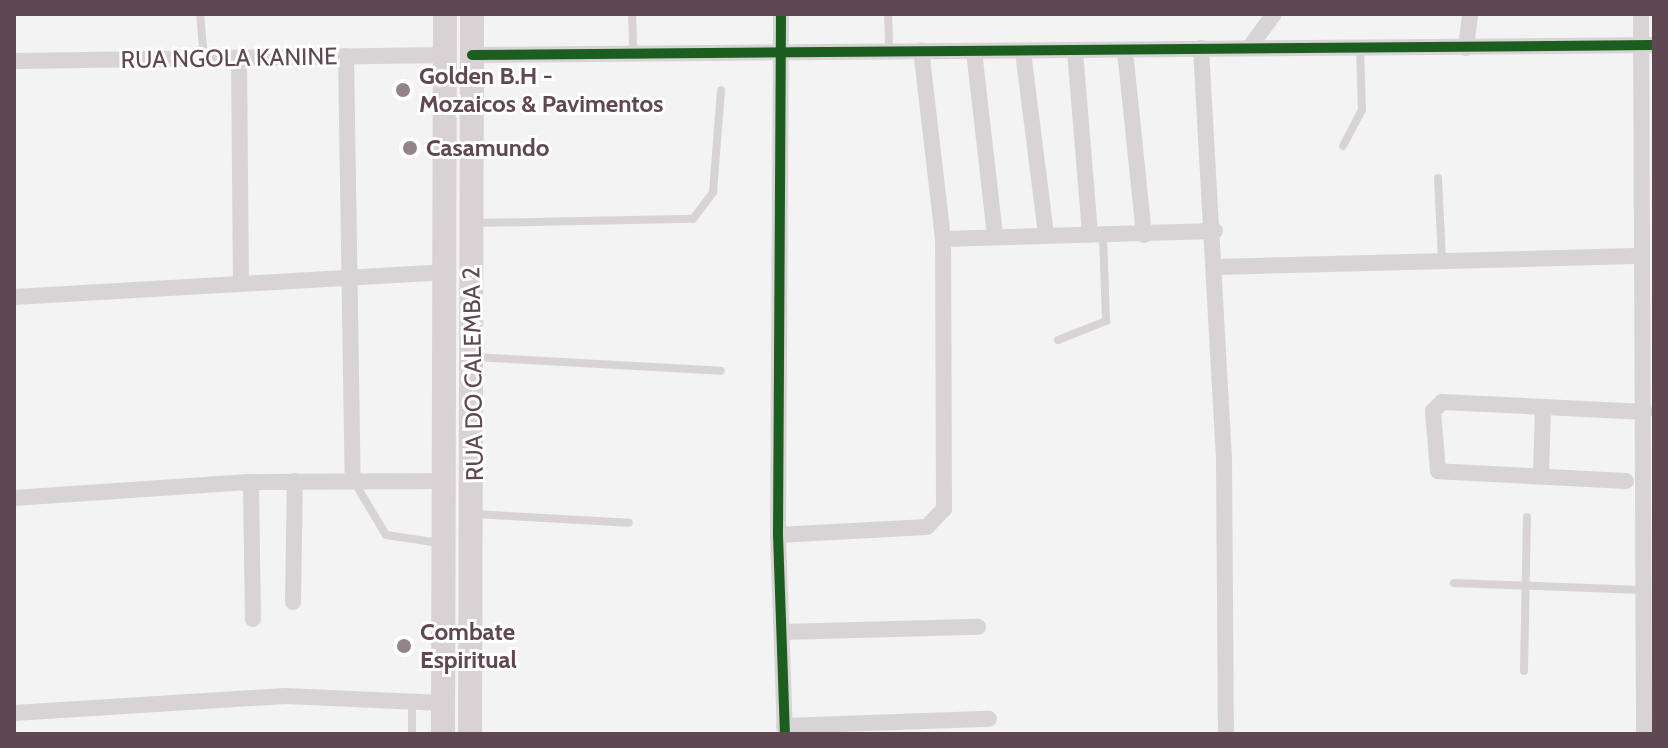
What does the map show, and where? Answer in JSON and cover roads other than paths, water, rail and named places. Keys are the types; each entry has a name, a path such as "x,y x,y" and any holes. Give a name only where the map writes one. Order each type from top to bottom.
{"main road":[{"name":"RUA DO CALEMBA 2","path":"443,734 445,14"},
{"name":"RUA DO CALEMBA 2","path":"470,734 475,514 472,14"}],"street":[{"path":"781,14 778,535 784,730 989,719"},
{"path":"1249,48 1274,14"},
{"path":"1466,48 1470,14"},
{"path":"1641,14 1648,45 1642,256 1648,312 1645,412 1650,468 1643,590 1648,729"},
{"path":"472,55 781,49 1023,52 1648,45"},
{"path":"1201,48 1215,231 1226,734"},
{"path":"778,535 940,520 943,239 921,50"},
{"path":"974,51 995,234"},
{"path":"1075,51 1097,234"},
{"path":"1125,51 1144,235"},
{"path":"1023,52 1046,233"},
{"name":"RUA NGOLA KANINE","path":"14,61 444,55"},
{"path":"346,56 347,276 353,480"},
{"path":"239,58 241,284"},
{"path":"943,239 995,234 1144,235 1215,231"},
{"path":"1216,267 1642,256"},
{"path":"14,297 443,272"},
{"path":"1626,481 1541,474 1438,471 1433,411 1442,402 1645,412"},
{"path":"1541,474 1543,409"},
{"path":"293,602 295,481"},
{"path":"14,498 251,482 444,481"},
{"path":"251,482 253,619"},
{"path":"782,632 978,627"},
{"path":"14,713 285,696 443,703"}],"lane":[{"path":"200,14 204,59"},
{"path":"632,14 633,51"},
{"path":"888,14 889,50"},
{"path":"1343,146 1362,110 1360,50"},
{"path":"471,223 693,219 713,192 721,90"},
{"path":"1438,178 1442,260"},
{"path":"1058,340 1106,321 1097,234"},
{"path":"473,357 721,371"},
{"path":"353,480 386,535 444,544"},
{"path":"475,514 629,523"},
{"path":"1524,671 1527,517"},
{"path":"1454,583 1643,590"},
{"path":"412,701 412,734"}],"place":[{"name":"Golden B.H - Mozaicos & Pavimentos","path":"403,90"},
{"name":"Casamundo","path":"410,148"},
{"name":"Combate Espiritual","path":"404,646"}]}
